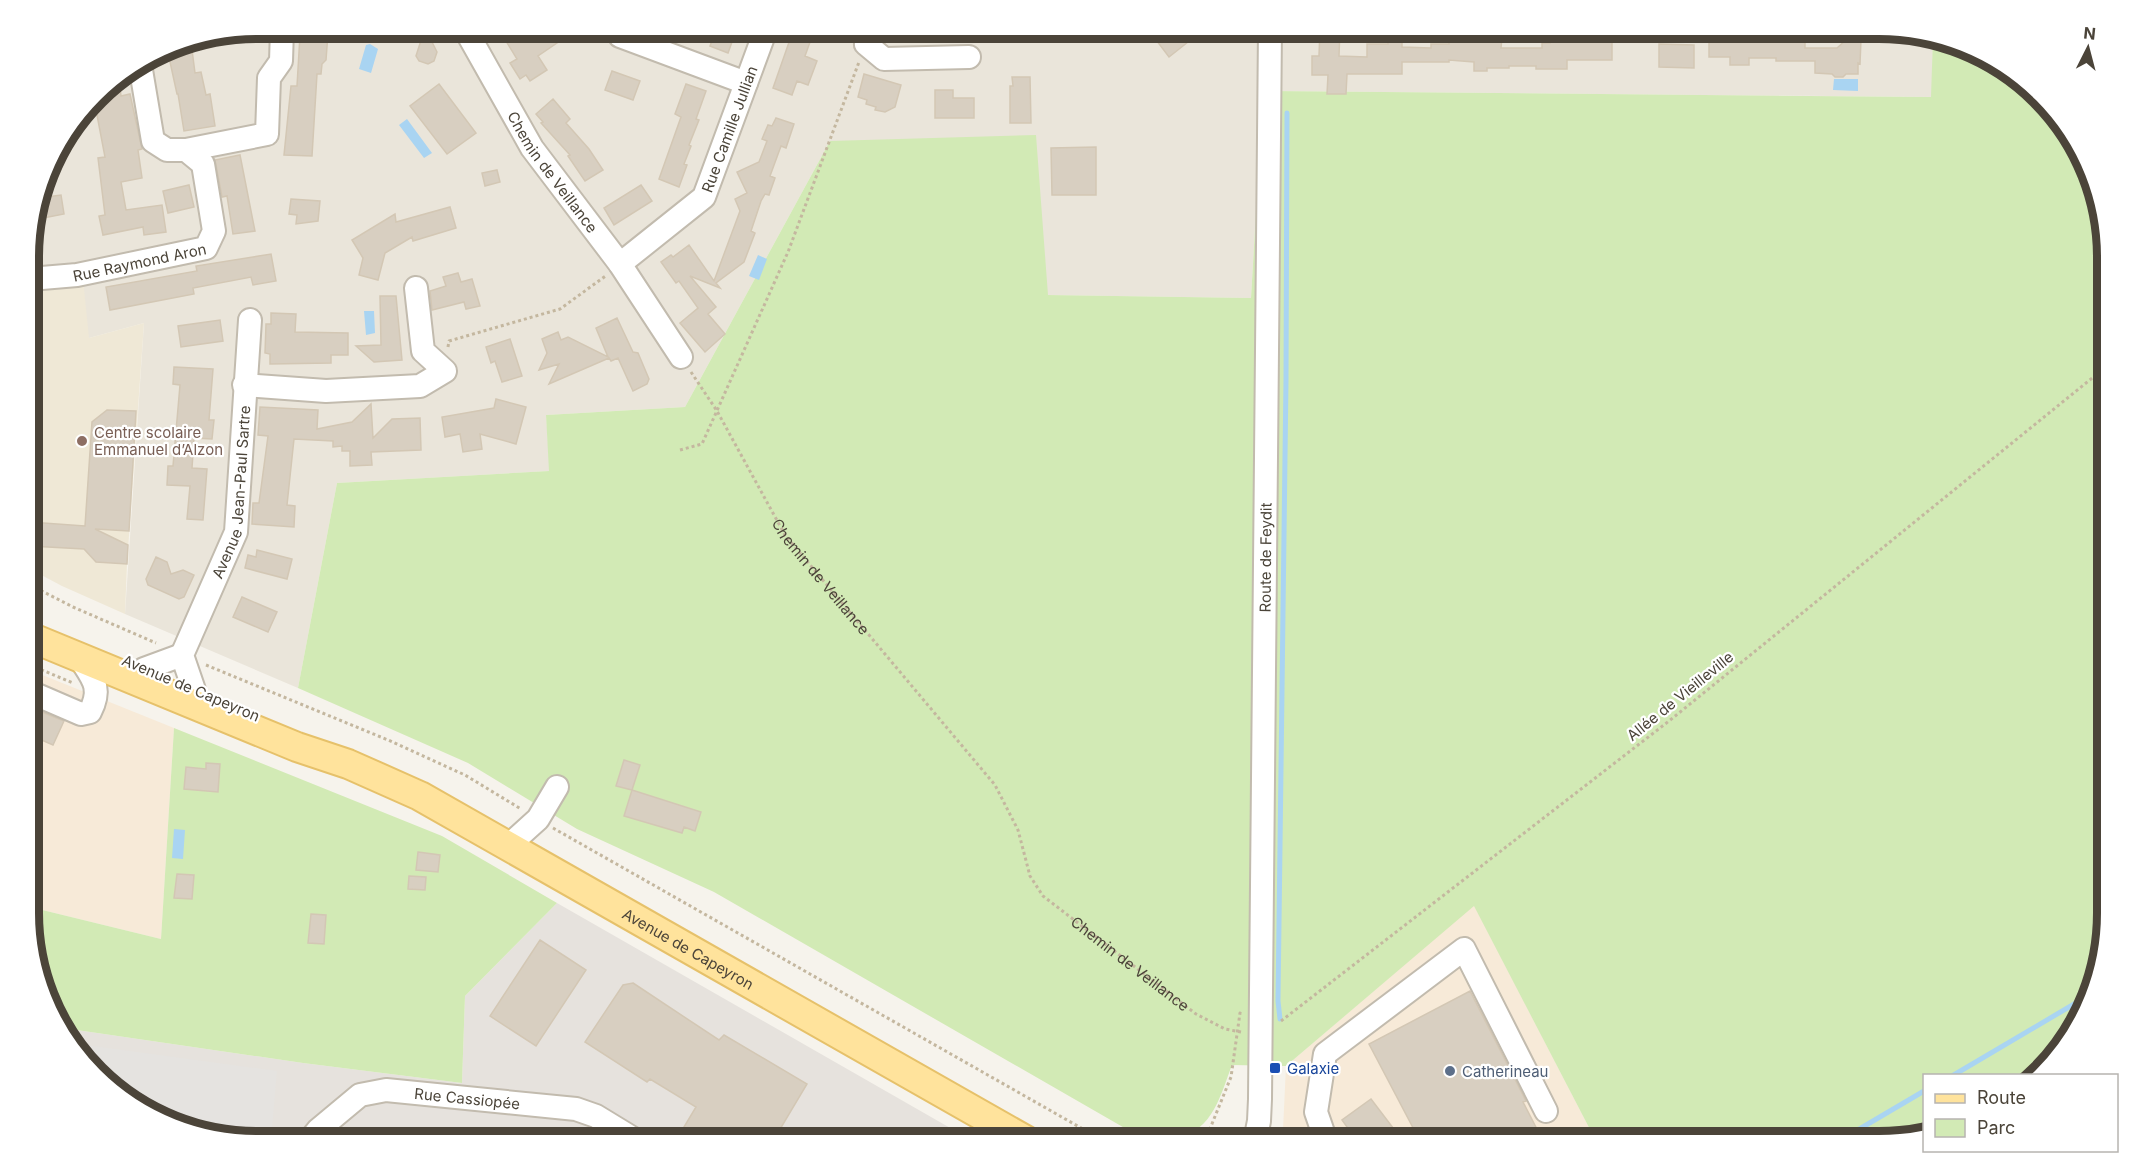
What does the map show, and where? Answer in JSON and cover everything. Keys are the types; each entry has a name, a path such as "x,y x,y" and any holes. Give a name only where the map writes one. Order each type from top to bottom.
{"main road":[{"name":"Avenue de Capeyron","path":"39,622 303,736 348,764"},
{"name":"Avenue de Capeyron","path":"39,641 297,747 348,764 420,796 1009,1131"}],"street":[{"path":"141,72 153,141 167,150 186,150 267,134 269,78 281,61 282,39"},
{"name":"Chemin de Veillance","path":"471,39 532,148 620,264 681,357"},
{"path":"628,39 746,83"},
{"name":"Rue Camille Jullian","path":"620,264 704,197 762,39"},
{"path":"870,39 884,59 969,57"},
{"name":"Route de Feydit","path":"1257,1131 1261,1026 1270,39"},
{"name":"Rue Raymond Aron","path":"39,278 77,275 206,248 214,231 203,164 186,150"},
{"path":"244,385 326,391 420,386 445,371 423,351 416,288"},
{"name":"Avenue Jean-Paul Sartre","path":"182,655 236,532 249,320"},
{"path":"144,669 182,655 194,690"},
{"path":"39,696 81,714 90,711 96,700 97,688 79,657"},
{"path":"508,846 538,819 557,787"},
{"path":"1323,1131 1316,1112 1326,1054 1464,949 1546,1111"},
{"name":"Route de Feydit","path":"1244,1131 1259,1088"},
{"name":"Rue Cassiopée","path":"317,1131 360,1095 386,1090 576,1108 596,1116 621,1131"}],"path":[{"path":"680,450 702,444 788,252 867,39"},
{"path":"445,371 448,341 560,309 620,264"},
{"name":"Chemin de Veillance","path":"681,357 717,411 785,535 995,785 1018,830 1030,876 1044,896 1196,1014 1225,1029 1238,1032 1261,1026"},
{"name":"Allée de Vieilleville","path":"1261,1026 1446,895 1669,721 2097,374"},
{"path":"39,590 182,655 408,748 465,775 538,819 1086,1131"},
{"path":"39,669 97,692"},
{"path":"1209,1131 1231,1077 1239,1013 1261,1026"}],"shaded area":[{"path":"243,39 1893,39 1933,46 1932,97 1263,91 1251,298 1048,295 830,141 685,407 546,415 550,471 337,483 298,688 125,614 144,323 89,338 39,279 39,243 43,215 56,174 68,148 84,124 113,93 148,68 187,51 215,43"},
{"name":"Centre scolaire Emmanuel d’Alzon","path":"83,279 89,338 144,323 125,614 39,574 39,283"},
{"path":"39,674 174,728 161,939 39,909"},
{"path":"557,903 956,1131 243,1131 201,1124 148,1102 113,1077 93,1057 73,1029 303,1063 462,1083 465,996"},
{"path":"1474,905 1591,1131 1283,1131 1286,1066"},
{"path":"83,1045 277,1071 272,1131 243,1131 201,1124 148,1102 113,1077"}],"green space":[{"path":"1933,46 1988,68 2012,84 2043,113 2068,148 2085,187 2093,215 2097,243 2097,927 2090,969 2080,996 2068,1022 2043,1057 2026,1074 1923,1074 1923,1127 1893,1131 1591,1131 1474,906 1286,1066 1232,1065 1211,1114 1194,1131 1130,1131 714,892 577,829 468,763 298,688 337,483 549,471 546,415 685,407 830,141 1036,135 1048,295 1251,298 1263,91 1931,97"},
{"path":"174,728 442,836 557,903 465,996 462,1083 303,1063 73,1029 56,996 46,969 39,927 39,909 161,939"}],"water":[{"path":"370,44 378,49 371,73 359,69 366,45"},
{"path":"1834,79 1858,79 1858,91 1833,90"},
{"path":"407,119 432,153 424,158 399,125"},
{"path":"758,255 767,259 759,280 749,276"},
{"path":"364,311 374,311 375,333 366,335"},
{"path":"174,829 185,830 183,859 172,858"}],"building":[{"path":"300,39 328,39 326,60 322,64 321,74 317,74 312,156 284,155 291,86 297,86"},
{"path":"421,39 430,39 437,52 434,61 428,64 419,61 416,56"},
{"path":"505,39 563,39 538,56 547,70 530,81 526,75 520,79 510,63 517,59"},
{"path":"713,39 733,39 728,53 710,46"},
{"path":"790,39 811,39 805,56 817,61 808,85 797,81 792,95 773,88"},
{"path":"1155,39 1185,39 1188,42 1169,57"},
{"path":"1320,39 1340,39 1339,56 1367,57 1367,44 1388,44 1388,39 1402,39 1402,47 1431,48 1431,44 1449,44 1449,39 1502,39 1501,48 1542,48 1542,43 1550,43 1550,39 1612,39 1612,60 1567,60 1567,69 1509,66 1509,68 1487,68 1487,71 1474,71 1474,62 1449,60 1449,62 1402,62 1402,74 1347,74 1346,94 1327,94 1328,75 1312,75 1312,56 1319,56"},
{"path":"1709,39 1805,39 1805,48 1837,48 1847,39 1861,39 1858,74 1835,77 1832,74 1815,73 1815,61 1776,61 1776,58 1749,58 1749,65 1730,65 1730,57 1709,57"},
{"path":"1659,44 1694,45 1694,68 1659,67"},
{"path":"192,49 195,73 201,72 206,95 210,94 215,126 184,131 169,58"},
{"path":"612,71 640,81 633,100 605,90"},
{"path":"864,74 901,85 895,107 885,112 875,110 876,107 866,104 867,100 858,97"},
{"path":"1012,77 1030,77 1031,123 1010,123"},
{"path":"439,84 476,133 447,154 410,106"},
{"path":"686,84 706,91 696,119 699,120 689,145 691,146 684,164 687,165 679,187 659,179 681,117 675,114"},
{"path":"120,87 121,96 130,94 142,149 138,150 142,178 121,182 126,210 162,205 166,232 144,235 143,227 103,235 99,216 105,215 98,158 105,157 97,115 93,116 93,113"},
{"path":"935,90 953,90 953,98 974,98 974,118 935,118"},
{"path":"553,99 570,119 566,123 589,149 603,170 585,181 568,156 570,155 541,123 543,122 536,114"},
{"path":"776,118 794,124 786,148 781,146 770,176 775,178 769,195 765,194 761,201 751,231 755,233 744,262 716,283 720,288 690,276 716,307 708,314 725,334 705,352 680,323 698,308 679,281 676,283 661,262 671,255 673,257 689,245 714,281 740,211 735,199 747,193 737,172 759,162 767,141 762,139 768,125 772,126"},
{"path":"1096,147 1096,195 1052,195 1051,148"},
{"path":"240,155 255,231 233,234 227,196 222,197 215,160"},
{"path":"497,170 500,182 485,186 482,173"},
{"path":"189,185 194,207 168,213 163,191"},
{"path":"641,185 652,201 614,225 604,208"},
{"path":"61,195 64,214 43,218 47,197"},
{"path":"291,199 320,201 318,221 296,224 297,215 289,214"},
{"path":"450,207 456,228 413,241 412,237 385,253 378,280 359,275 363,258 352,240 395,214 396,222"},
{"path":"271,254 276,281 253,285 251,277 193,288 194,294 110,310 106,287 197,271 196,266"},
{"path":"458,273 461,282 472,279 480,306 466,309 464,302 432,310 430,291 446,286 443,277"},
{"path":"380,296 396,296 402,360 374,362 356,346 381,345"},
{"path":"271,313 296,314 295,332 348,333 348,355 331,355 331,363 270,364 270,354 265,353 266,324 271,324"},
{"path":"617,318 633,352 638,353 649,379 647,384 633,391 618,358 611,361 609,358 549,384 559,364 539,370 547,353 542,339 558,332 561,340 568,337 608,357 596,328"},
{"path":"220,320 223,341 181,347 178,326"},
{"path":"510,339 522,376 502,382 495,361 491,363 486,347"},
{"path":"174,367 213,369 209,420 214,420 212,439 194,438 192,468 207,469 203,520 187,519 190,486 167,485 168,466 173,466 180,385 173,384"},
{"path":"496,399 526,407 516,444 480,434 482,449 463,452 460,434 445,437 442,417 494,408"},
{"path":"371,404 373,438 392,419 420,418 421,450 371,452 372,465 350,466 350,451 342,451 342,446 333,447 333,441 294,439 287,505 295,506 294,527 252,524 253,503 259,503 268,436 258,435 260,407 318,410 317,429 352,422"},
{"path":"107,410 136,411 129,531 95,529 128,545 127,564 96,562 84,549 39,546 39,523 85,526 92,422"},
{"path":"257,550 292,559 287,579 245,568 248,555 256,557"},
{"path":"156,557 167,562 171,574 183,570 194,575 184,597 179,599 148,585 146,579"},
{"path":"242,597 277,612 268,632 233,617"},
{"path":"39,711 64,721 53,745 39,739"},
{"path":"624,760 640,765 632,790 616,786"},
{"path":"206,763 220,764 218,792 184,789 186,767 206,769"},
{"path":"632,790 701,812 695,831 684,827 682,833 624,816"},
{"path":"418,852 440,855 438,872 416,870"},
{"path":"177,874 194,875 192,899 174,898"},
{"path":"409,876 426,877 425,890 408,889"},
{"path":"311,914 326,915 324,944 308,943"},
{"path":"540,940 586,970 536,1046 490,1016"},
{"path":"633,983 719,1040 724,1035 807,1084 779,1131 691,1131 684,1127 696,1107 650,1079 647,1082 585,1042 623,985"},
{"name":"Catherineau","path":"1470,991 1526,1101 1523,1102 1538,1131 1415,1131 1369,1044"},
{"path":"1371,1099 1395,1131 1350,1131 1342,1120"}],"waterway":[{"path":"1280,1019 1278,1001 1287,113"},
{"path":"1955,1074 2077,1002"},
{"path":"1856,1131 1923,1092"}],"place":[{"name":"Centre scolaire Emmanuel d’Alzon","path":"82,441"},
{"name":"Galaxie","path":"1275,1068"},
{"name":"Catherineau","path":"1450,1071"}]}
